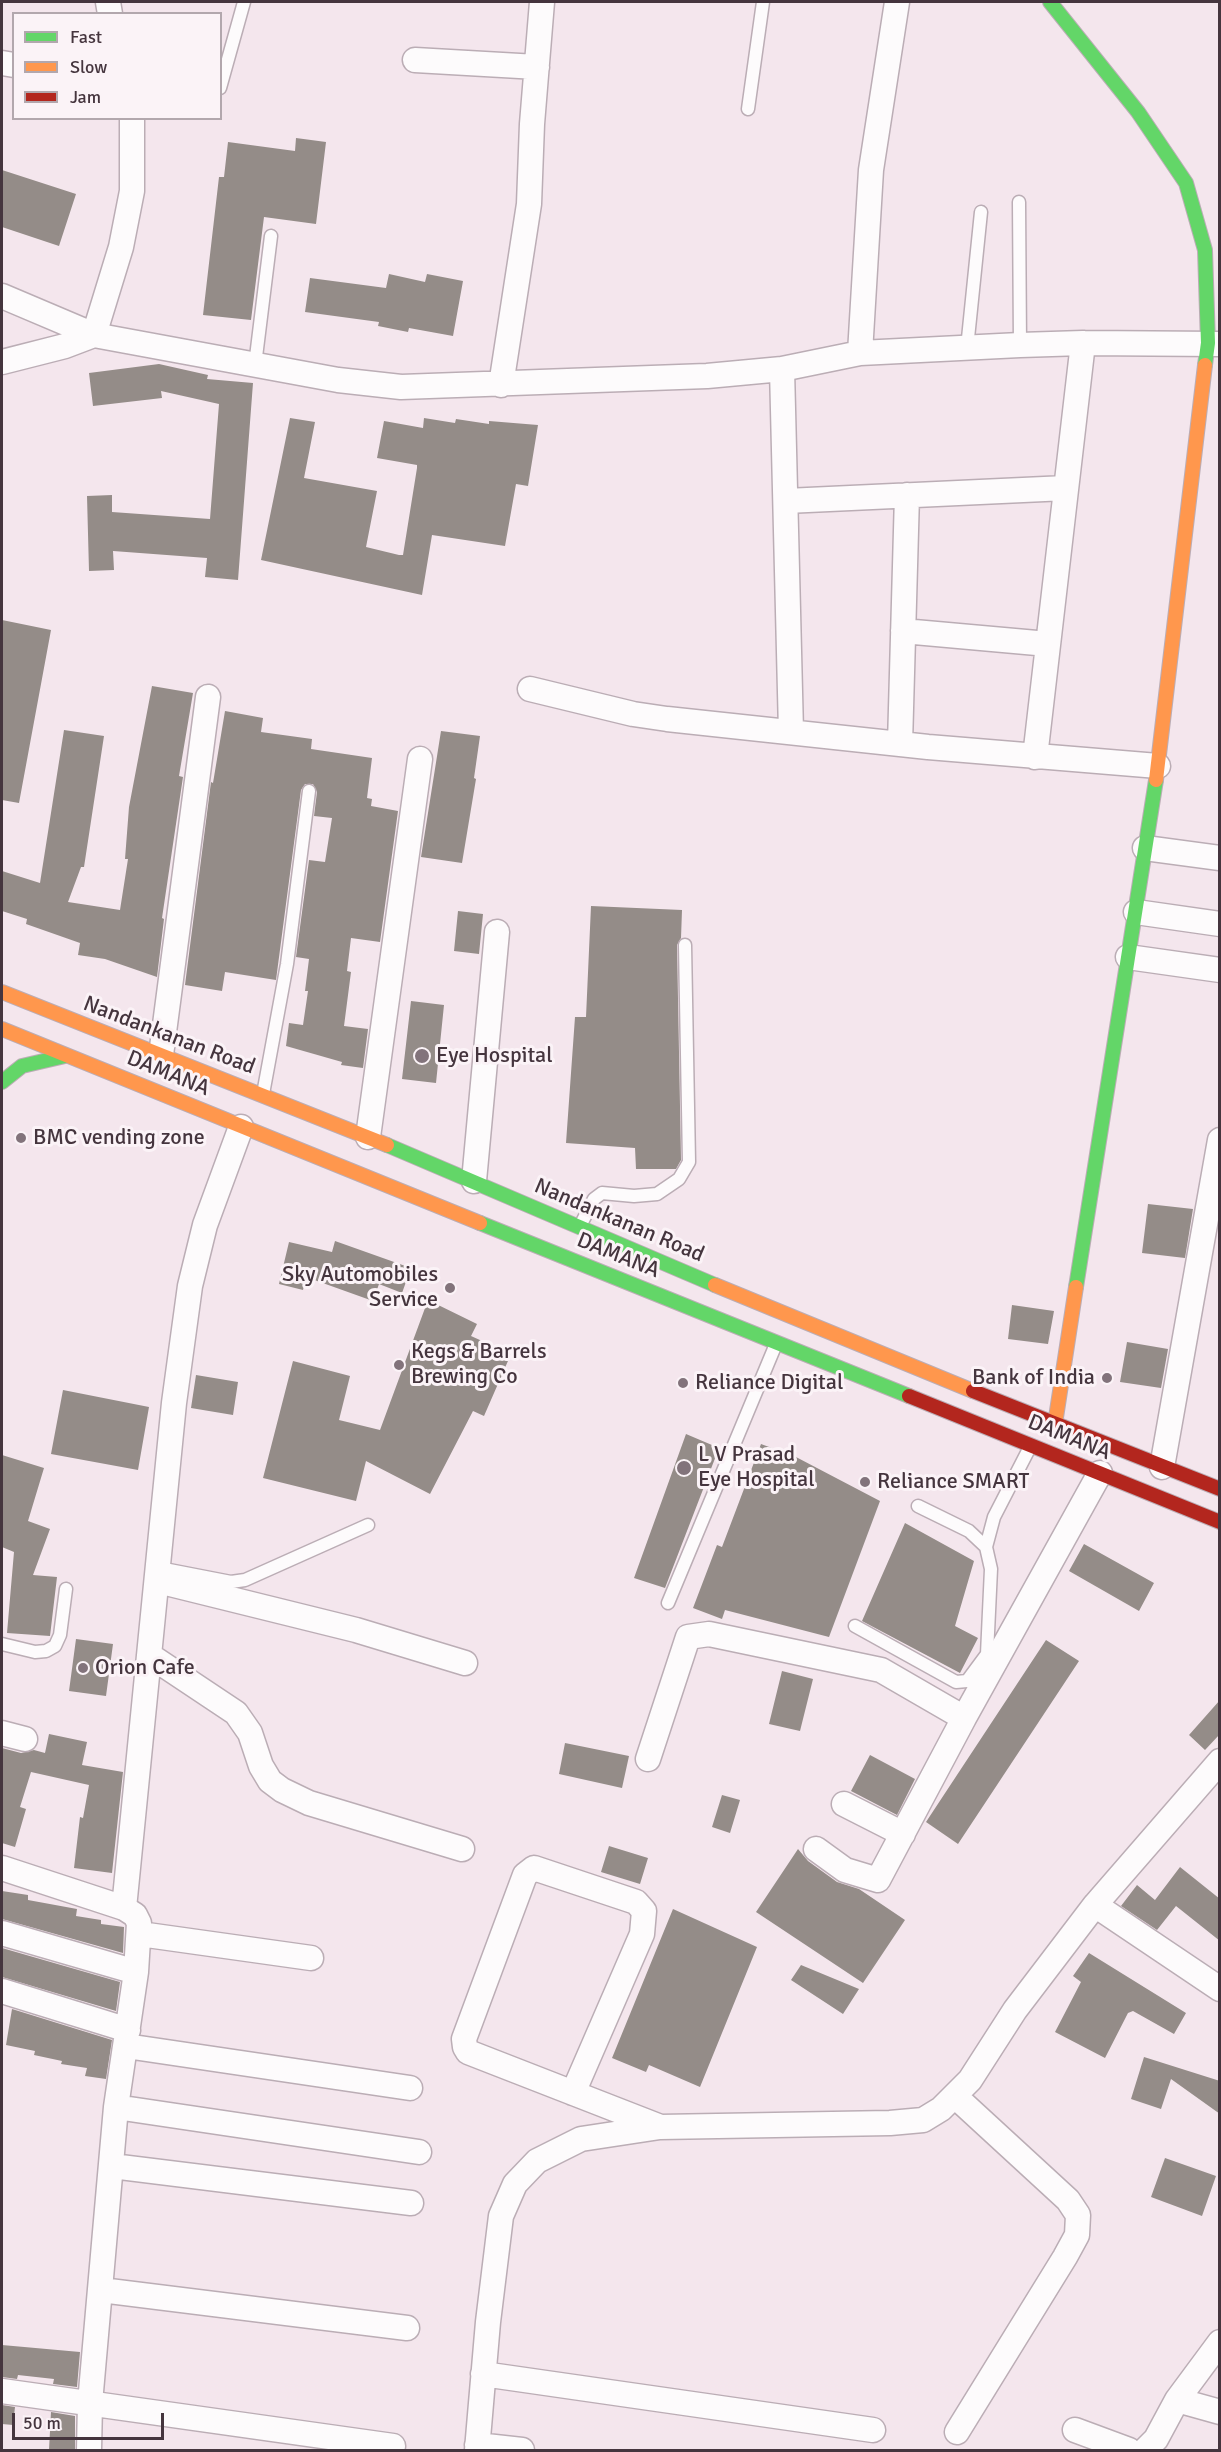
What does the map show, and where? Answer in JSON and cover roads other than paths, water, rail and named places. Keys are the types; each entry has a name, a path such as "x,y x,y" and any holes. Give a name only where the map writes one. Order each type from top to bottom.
{"main road":[{"path":"1050,2 1138,112 1186,183 1196,211 1205,250 1214,344 1158,766 1055,1424"},
{"name":"Nandankanan Road","path":"2,993 13,1019 161,1055 474,1181 790,1318 1220,1489"},
{"path":"4,1048 13,1019"},
{"name":"DAMANA","path":"13,1019 65,1056 1220,1522"},
{"path":"2,1082 22,1066 65,1056"}],"street":[{"path":"501,385 529,204 542,2"},
{"path":"860,354 872,170 897,2"},
{"path":"415,60 537,67"},
{"path":"94,335 121,247 132,191 132,120"},
{"path":"2,296 94,335 338,380 401,387 707,376 782,369 860,354 1020,345 1083,342 1214,344"},
{"path":"2,362 65,346 94,335"},
{"path":"1035,757 1083,342"},
{"path":"782,369 791,732"},
{"path":"786,501 1066,488"},
{"path":"900,744 907,495"},
{"path":"903,632 1048,644"},
{"path":"530,689 633,714 900,744 1158,766"},
{"path":"161,1055 208,697"},
{"path":"368,1137 420,759"},
{"path":"1145,848 1220,858"},
{"path":"1136,912 1220,924"},
{"path":"474,1181 497,932"},
{"path":"1128,957 1220,970"},
{"path":"124,1908 174,1403 190,1286 205,1225 241,1126"},
{"path":"1162,1467 1220,1140"},
{"path":"816,1849 845,1870 878,1880 964,1718 1100,1473"},
{"path":"158,1574 465,1663"},
{"path":"648,1759 688,1637 709,1634 881,1670 964,1718"},
{"path":"149,1655 236,1713 250,1733 261,1766 270,1781 282,1790 309,1803 462,1849"},
{"path":"2,1733 25,1740"},
{"path":"522,2451 477,2448 501,2216 515,2184 537,2161 581,2139 660,2127 890,2123 923,2120 956,2097 1015,2010 1095,1905 1220,1761"},
{"path":"844,1804 903,1834"},
{"path":"2,1868 124,1908 135,1915 140,1934 116,2107 90,2403 88,2451"},
{"path":"573,2092 642,1934 644,1911 636,1902 534,1868 525,1875 464,2039 465,2047 468,2052 660,2127"},
{"path":"1095,1905 1220,1989"},
{"path":"2,1933 136,1972"},
{"path":"140,1934 311,1958"},
{"path":"2,1991 127,2038 410,2088"},
{"path":"956,2097 1068,2200 1078,2216 1077,2235 1065,2257 957,2432"},
{"path":"116,2107 419,2152"},
{"path":"112,2166 411,2203"},
{"path":"101,2290 406,2328"},
{"path":"1145,2451 1156,2439 1177,2400 1220,2342"},
{"path":"483,2374 873,2430"},
{"path":"2,2391 393,2446"},
{"path":"1177,2400 1220,2412"},
{"path":"1075,2430 1129,2451"}],"lane":[{"path":"222,81 244,2"},
{"path":"748,109 763,2"},
{"path":"1019,202 1020,345"},
{"path":"967,348 981,212"},
{"path":"255,365 271,236"},
{"path":"263,1095 287,964 309,791"},
{"path":"579,1227 594,1199 602,1193 634,1196 657,1194 679,1179 689,1162 685,945"},
{"path":"668,1603 777,1342"},
{"path":"855,1626 946,1678 956,1682 967,1681 987,1654 991,1569 986,1547 994,1517 1032,1445"},
{"path":"918,1506 969,1531 986,1547"},
{"path":"158,1574 231,1582 245,1580 368,1525"},
{"path":"2,1644 35,1652 46,1652 55,1646 60,1635 66,1589"}],"place":[{"name":"Eye Hospital","path":"422,1056"},
{"name":"BMC vending zone","path":"21,1138"},
{"name":"Sky Automobiles Service","path":"450,1288"},
{"name":"Kegs & Barrels Brewing Co","path":"399,1365"},
{"name":"Bank of India","path":"1107,1378"},
{"name":"Reliance Digital","path":"683,1383"},
{"name":"L V Prasad Eye Hospital","path":"684,1468"},
{"name":"Reliance SMART","path":"865,1482"},
{"name":"Orion Cafe","path":"83,1668"}]}
